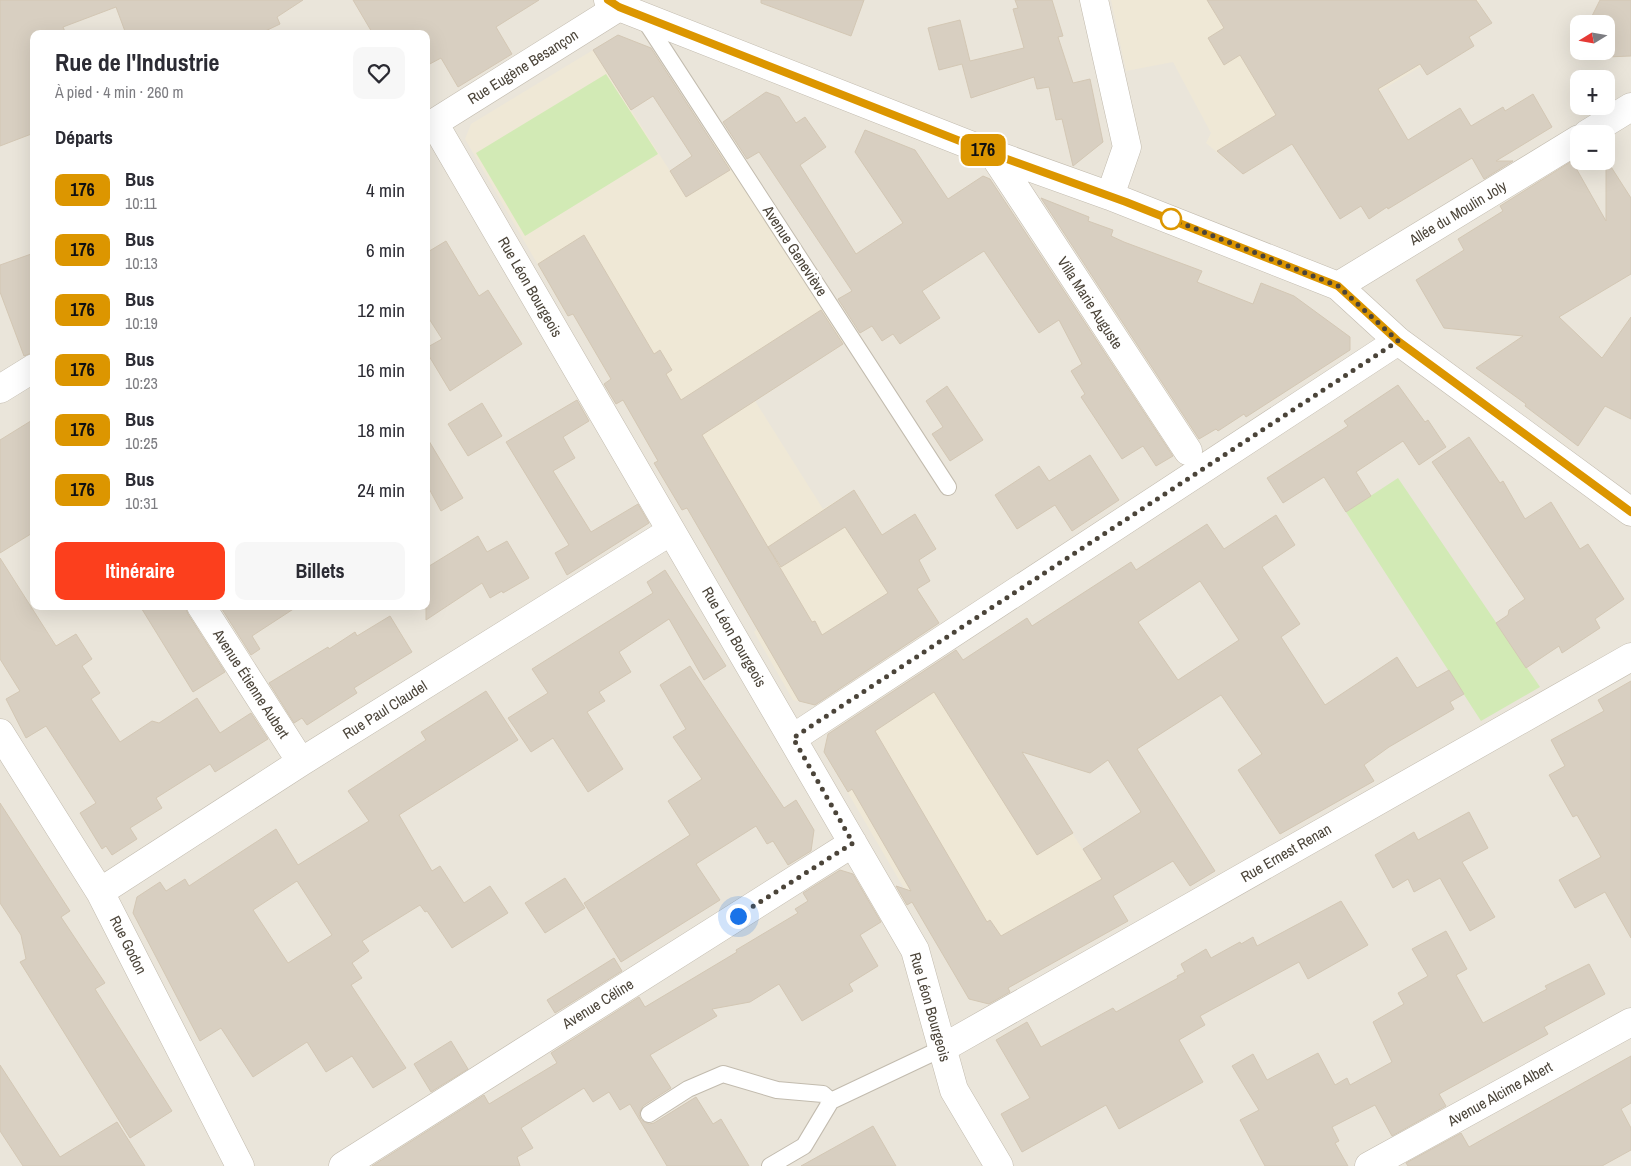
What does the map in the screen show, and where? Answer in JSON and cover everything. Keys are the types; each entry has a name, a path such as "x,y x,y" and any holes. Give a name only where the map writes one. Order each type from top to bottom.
{"street":[{"path":"1094,0 1126,147 1110,196"},
{"path":"618,4 993,154 1110,196 1338,286 1398,341 1631,512"},
{"name":"Rue Eugène Besançon","path":"430,125 618,4"},
{"path":"1602,125 1631,107"},
{"name":"Rue Léon Bourgeois","path":"430,125 671,530 915,950 941,1049 954,1090 999,1166"},
{"name":"Allée du Moulin Joly","path":"1338,286 1570,144"},
{"name":"Villa Marie Auguste","path":"993,154 1188,452"},
{"path":"793,738 1398,341"},
{"path":"0,389 30,370"},
{"name":"Rue Paul Claudel","path":"100,892 301,762 671,530"},
{"name":"Avenue Étienne Aubert","path":"204,610 301,762"},
{"name":"Rue Ernest Renan","path":"941,1049 1631,657"},
{"name":"Rue Godon","path":"0,733 100,892 240,1166"},
{"name":"Avenue Céline","path":"343,1166 853,843"},
{"name":"Avenue Alcime Albert","path":"1369,1166 1631,1022"}],"lane":[{"name":"Avenue Geneviève","path":"618,4 948,487"},
{"path":"770,1166 804,1146 831,1101 941,1049"},
{"path":"649,1114 688,1089 723,1074 777,1090 823,1094 831,1101"}],"shaded area":[{"path":"0,0 1631,0 1631,1166 0,1166"},
{"path":"1111,0 1480,0 1472,11 1484,28 1243,174 1206,143 1211,133 1173,62 1126,71"},
{"path":"593,50 670,171 716,141 847,341 755,401 823,509 854,490 937,619 808,703 793,700 754,632 757,629 687,508 682,510 654,463 658,461 572,313 567,315 465,139 471,124"},
{"path":"957,652 1128,921 983,1002 969,999 824,752 827,735"}],"green space":[{"path":"606,74 658,154 525,236 476,153"},
{"path":"1398,478 1540,687 1481,721 1346,512"}],"building":[{"path":"0,0 303,0 277,17 280,24 267,30 125,30 116,7 63,27 64,30 30,30 30,135 0,146"},
{"path":"353,0 539,0 496,27 512,54 458,87 441,58 430,64 430,30 371,30"},
{"path":"761,0 864,0 851,36 761,3"},
{"path":"1015,0 1052,0 1063,36 1058,37 1073,83 1090,79 1103,142 1073,166 1062,119 1056,120 1049,87 1037,89 1034,77 971,98 962,64 939,70 928,28 960,20 970,61 1024,48 1013,9 1018,8"},
{"path":"1207,0 1476,0 1492,23 1469,37 1474,46 1427,75 1420,64 1378,89 1408,140 1460,108 1471,126 1503,107 1505,111 1533,94 1552,127 1496,161 1513,161 1484,179 1472,158 1369,219 1361,206 1340,219 1292,144 1243,174 1217,151 1276,115 1240,55 1224,65 1208,38 1224,28"},
{"path":"1600,0 1631,0 1631,56 1615,57 1615,15 1592,15"},
{"path":"618,35 651,48 730,170 686,197 670,171 692,156 653,96 631,110 593,50"},
{"path":"766,92 779,97 796,123 805,117 826,147 800,165 856,254 903,223 855,152 865,130 915,150 948,199 983,176 990,179 1173,456 1156,466 1143,446 1122,459 1081,397 1085,394 1071,371 1082,364 1059,320 1039,333 984,251 922,291 940,318 900,344 893,334 882,341 872,326 860,333 838,299 852,291 759,152 747,159 723,122"},
{"path":"1570,162 1570,170 1577,170 1606,221 1606,170 1613,170 1631,198 1631,274 1559,317 1602,358 1631,317 1631,419 1605,406 1578,446 1525,406 1526,404 1476,368 1523,336 1444,328 1416,280 1464,250 1458,239 1503,211 1500,206"},
{"path":"1041,198 1089,217 1088,221 1113,230 1111,236 1124,242 1202,271 1197,282 1253,304 1261,283 1294,296 1350,337 1350,350 1246,417 1244,414 1218,431 1216,429 1199,439"},
{"path":"584,235 654,354 660,350 672,370 666,374 681,400 821,310 843,344 702,435 812,622 815,621 822,635 888,593 845,527 781,567 768,547 854,490 882,535 915,514 936,549 919,560 930,581 917,589 939,623 815,705 799,701 687,508 682,510 654,463 658,461 623,400 616,404 604,384 611,379 573,314 568,316 538,264"},
{"path":"446,241 479,296 488,290 522,344 450,391 430,358 430,346 442,339 430,320 430,251"},
{"path":"30,254 30,354 24,356 0,292 0,265"},
{"path":"1398,385 1425,422 1428,420 1446,447 1419,465 1403,441 1356,472 1371,496 1346,512 1324,477 1283,503 1267,478 1348,426 1344,421"},
{"path":"947,386 983,440 950,461 932,434 943,427 926,401"},
{"path":"577,400 589,421 563,437 575,458 553,471 591,532 638,504 649,523 567,575 555,553 569,545 506,442"},
{"path":"482,403 502,436 468,456 448,424"},
{"path":"30,421 30,534 0,553 0,440"},
{"path":"1469,437 1500,483 1503,481 1525,519 1551,502 1580,549 1588,544 1624,599 1595,619 1600,628 1562,653 1559,646 1526,668 1496,623 1508,615 1509,610 1525,599 1432,462"},
{"path":"430,443 463,498 441,511 430,490"},
{"path":"1090,455 1119,500 1072,531 1055,505 1017,529 995,495 1039,466 1049,481"},
{"path":"1276,515 1295,545 1262,567 1300,624 1281,637 1325,705 1397,657 1417,688 1449,670 1464,694 1450,702 1454,709 1389,747 1364,765 1374,781 1280,834 1238,770 1262,754 1221,695 1137,749 1215,871 1190,886 1173,861 1113,896 1128,921 1008,988 1010,992 989,1004 969,999 912,902 907,905 896,886 911,891 852,789 848,792 824,752 828,734 956,650 963,660 1027,618 1032,626 1131,562 1136,570 1207,524 1224,549","holes":["1200,581 1239,640 1178,680 1138,622","934,692 1037,855 1073,833 1022,752 1090,773 1108,760 1141,812 1083,849 1102,879 1001,936 990,920 987,922 875,731"]},
{"path":"478,536 487,552 507,541 529,578 490,598 482,583 426,620 426,610 430,610 430,566"},
{"path":"0,558 30,605 30,610 33,610 56,646 76,634 92,659 82,666 100,693 91,699 120,742 152,721 159,723 197,698 220,733 251,713 268,739 215,772 210,764 156,798 162,808 130,828 137,839 112,855 106,846 102,849 80,813 96,803 46,726 26,738 6,699 20,691 0,659"},
{"path":"665,570 726,666 704,680 669,619 619,652 631,672 599,692 605,701 587,712 623,769 588,792 553,738 531,752 508,718 548,693 532,669 653,593 647,582"},
{"path":"142,610 186,610 225,672 193,692"},
{"path":"223,610 292,610 252,636 260,649 251,655"},
{"path":"390,616 412,652 354,688 357,693 307,725 302,718 294,723 269,683 355,632 357,636"},
{"path":"690,666 784,808 796,800 814,830 811,851 788,865 773,841 767,844 756,826 696,864 720,900 621,962 584,903 690,835 668,801 702,779 673,737 686,729 660,685"},
{"path":"1631,681 1631,938 1605,892 1575,908 1559,880 1601,857 1577,815 1573,817 1549,775 1565,766 1551,740 1604,711 1598,700"},
{"path":"486,691 518,740 399,815 432,871 440,866 464,903 490,886 508,913 452,948 427,911 425,912 420,905 362,941 369,951 352,963 362,978 351,985 406,1068 373,1088 352,1056 326,1072 307,1042 253,1077 221,1028 200,1041 133,913 137,897 160,882 166,891 185,879 189,886 276,829 298,865 369,821 348,791 426,740 421,732","holes":["297,881 332,935 288,963 253,910"]},
{"path":"0,803 70,911 61,917 105,983 95,989 172,1111 130,1138 20,962 26,959 21,935 0,903"},
{"path":"1469,812 1488,848 1462,862 1495,917 1470,931 1440,878 1414,892 1408,879 1393,888 1375,855 1414,832 1418,840"},
{"path":"840,870 853,874 881,922 860,935 878,966 849,984 853,991 802,1021 779,984 750,1002 712,1009 717,1016 650,1055 671,1088 643,1106 639,1114 641,1120 649,1124 654,1123 696,1097 713,1124 721,1119 749,1166 667,1166 630,1104 620,1110 609,1092 593,1102 584,1088 521,1128 533,1148 517,1157 520,1166 372,1166 484,1095 489,1104 557,1063 551,1053 639,997 645,1007 737,952 736,950 798,913 795,909 808,901 803,893"},
{"path":"565,878 585,908 545,933 525,903"},
{"path":"1341,901 1368,945 1308,979 1299,962 1200,1016 1205,1025 1179,1040 1203,1082 1119,1129 1106,1105 1022,1152 1001,1114 1030,1098 996,1040 1027,1022 1041,1047 1113,1008 1116,1012 1178,978 1177,976 1185,972 1181,964 1206,949 1211,958 1253,937 1257,946"},
{"path":"1446,931 1467,969 1456,975 1483,1023 1547,989 1545,986 1589,964 1605,994 1544,1027 1548,1034 1439,1094 1446,1106 1392,1136 1375,1105 1332,1127 1339,1141 1335,1143 1348,1166 1265,1166 1240,1120 1259,1110 1232,1066 1253,1054 1267,1080 1318,1053 1335,1085 1347,1078 1350,1085 1392,1062 1373,1022 1404,1004 1398,993 1428,976 1412,949"},
{"path":"614,958 622,971 555,1013 547,1000"},
{"path":"451,1041 468,1069 431,1092 414,1064"},
{"path":"1631,1056 1631,1103 1621,1109 1631,1128 1631,1150 1602,1166 1408,1166 1406,1163 1461,1133 1469,1147"},
{"path":"0,1065 60,1157 117,1122 145,1166 23,1166 0,1131"},
{"path":"873,1126 896,1166 801,1166"}],"bus line":[{"name":"176","path":"608,0 619,7 993,154 1110,196 1338,286 1398,341 1631,512"}],"route":[{"path":"738,916 853,843 793,738 1398,341 1338,286 1171,219"}]}
